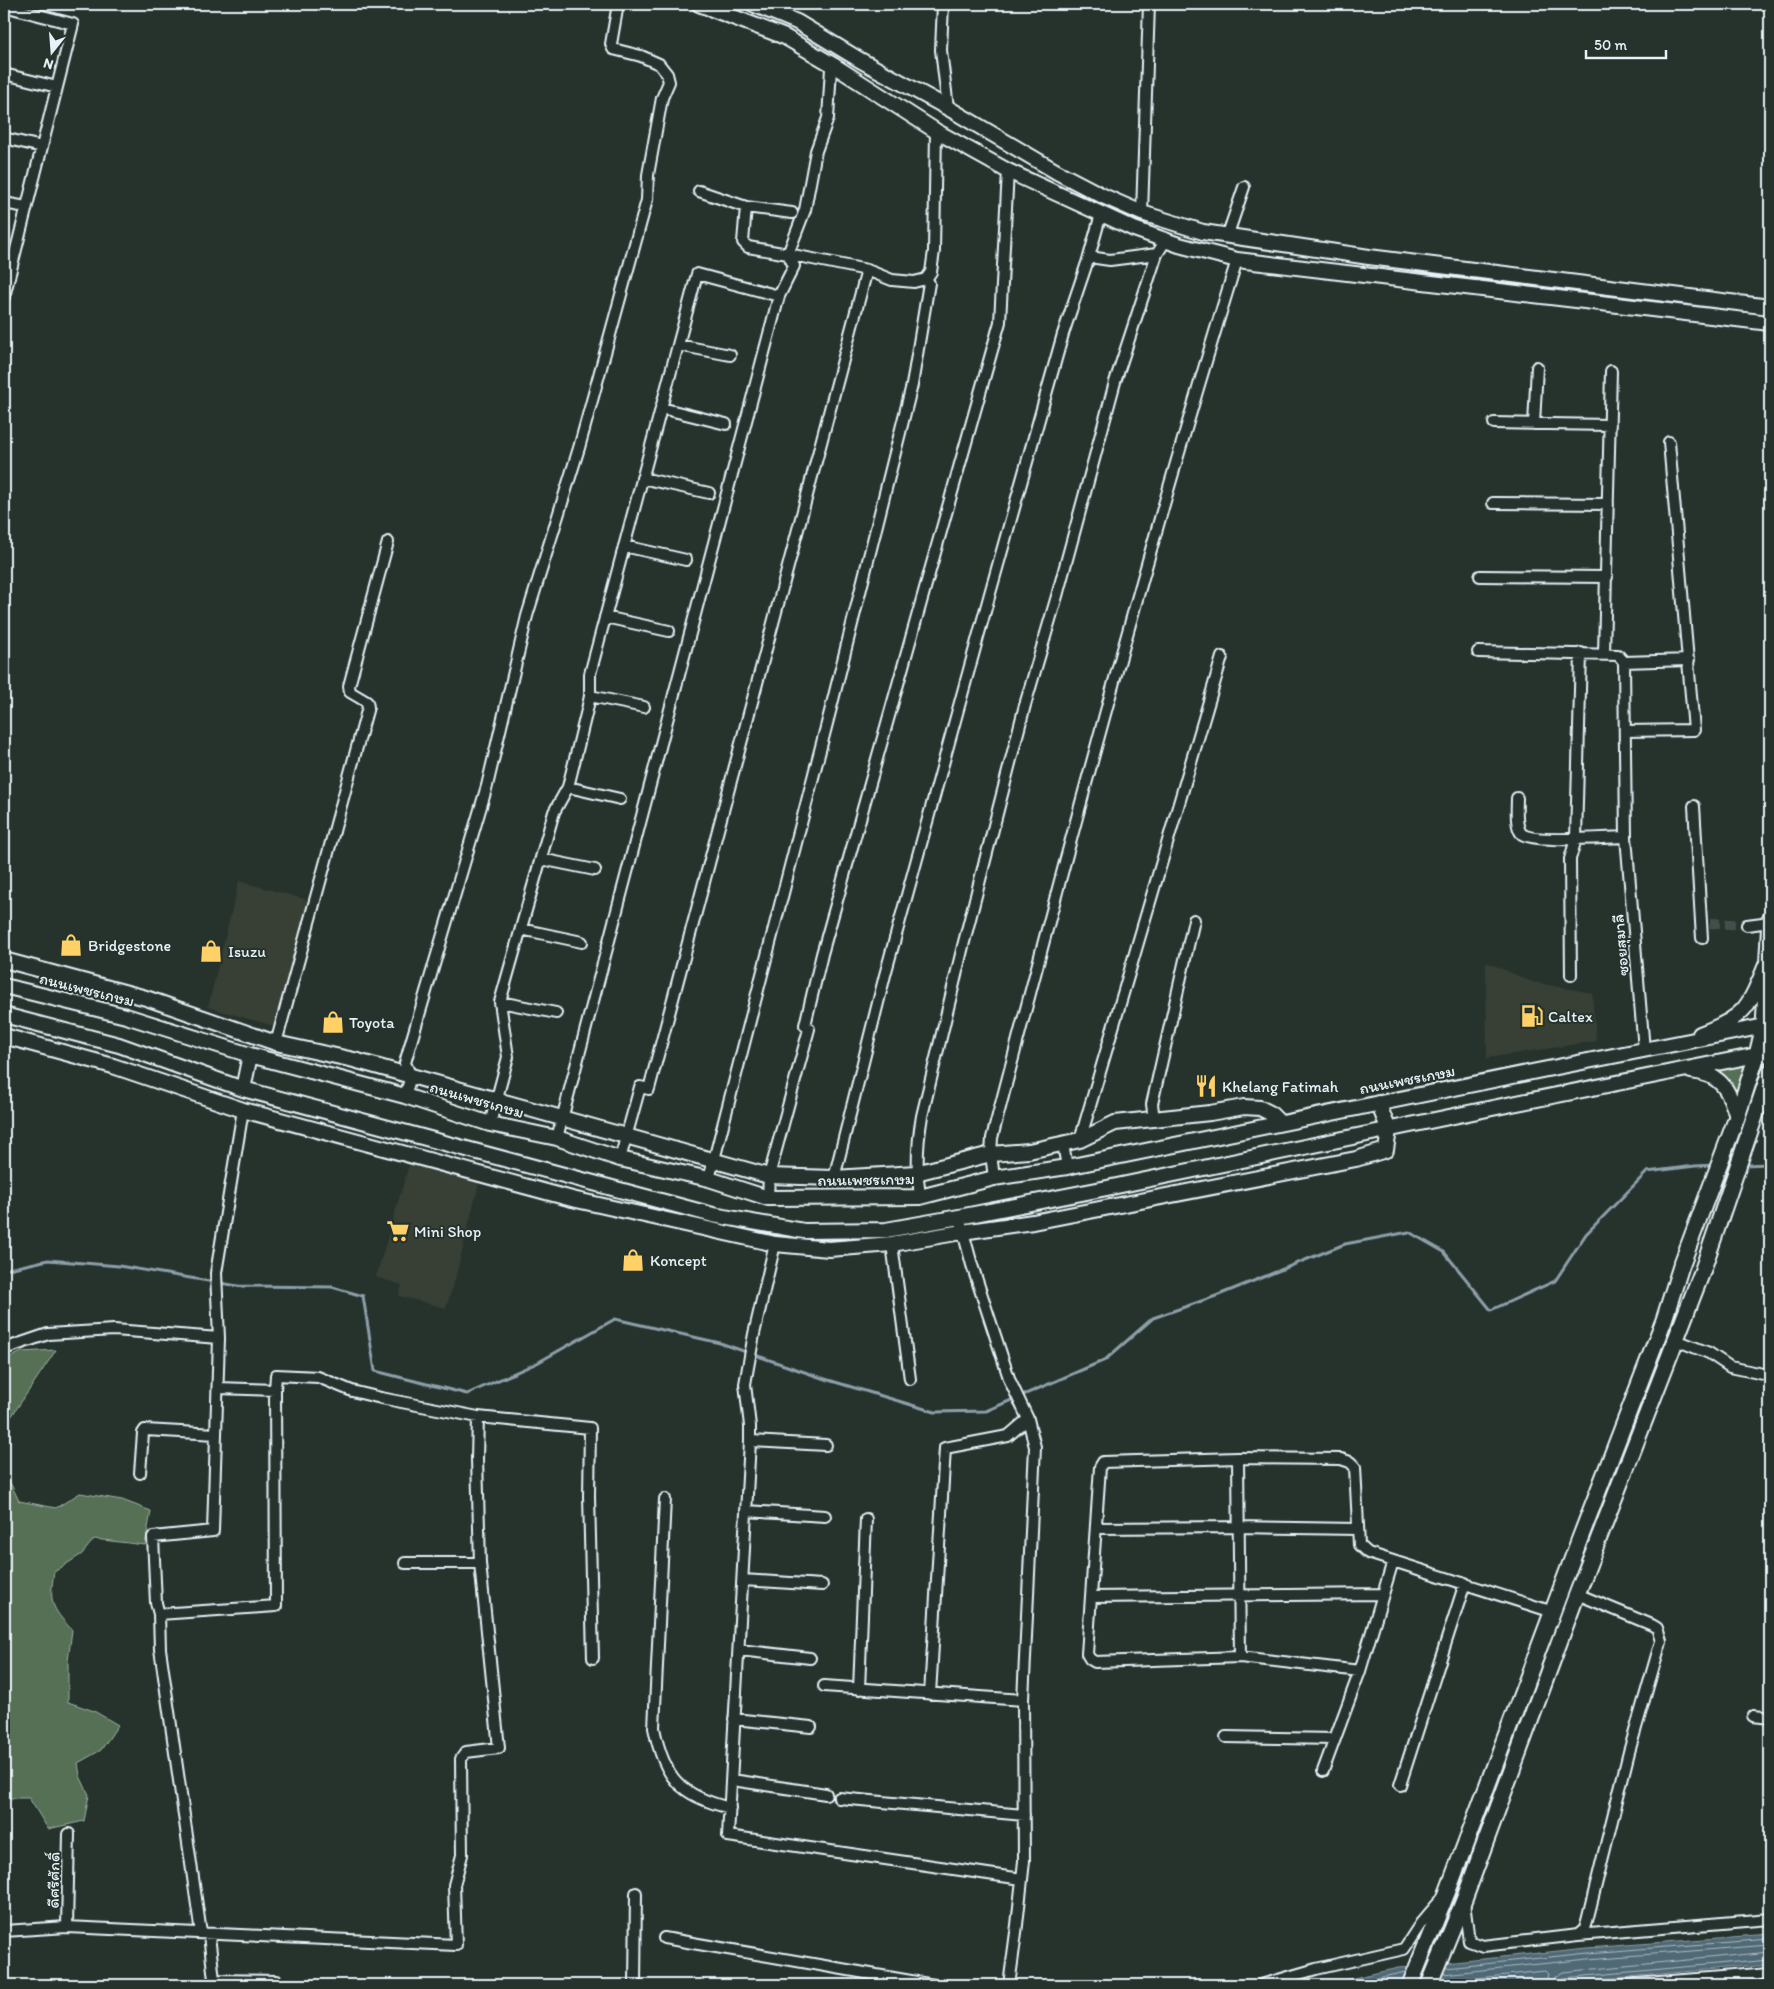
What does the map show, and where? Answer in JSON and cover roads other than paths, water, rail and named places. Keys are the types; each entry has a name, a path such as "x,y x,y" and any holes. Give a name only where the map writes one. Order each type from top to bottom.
{"main road":[{"path":"700,4 785,37 833,65 936,131 1008,171 1134,229 1166,240 1237,260 1770,323"},
{"path":"753,4 797,22 860,60 948,108 1058,172 1142,213 1203,232 1369,257 1770,307"},
{"path":"1410,1985 1448,1893 1552,1612 1664,1320 1681,1266 1737,1117 1764,1055 1767,1026 1767,962 1770,921"},
{"path":"4,960 146,998 276,1043 354,1060 769,1176 834,1178 916,1173 991,1154 1029,1151 1080,1140 1115,1123 1244,1107 1260,1108 1270,1113 1280,1123"},
{"path":"1674,1043 1714,1028 1739,1015 1752,1000 1767,962"},
{"name":"ถนนเพชรเกษม","path":"4,986 126,1016 250,1055 405,1096 490,1124 557,1138 620,1159 709,1179 768,1198 920,1197 994,1178 1067,1167 1674,1043 1767,1026"},
{"path":"4,1015 119,1045 243,1089 712,1222 775,1244 829,1249 892,1244 1033,1222 1356,1159 1386,1150 1389,1130 1378,1103"},
{"path":"4,1036 113,1066 242,1110 572,1199 712,1222 804,1231 886,1230 959,1217 1764,1055"},
{"path":"243,1089 250,1055"},
{"path":"1684,1070 1700,1072 1722,1082 1733,1103 1737,1117"},
{"path":"1429,1985 1464,1900 1577,1594 1702,1272 1770,1072"},
{"path":"1754,1118 1770,1091"}],"street":[{"path":"405,1096 411,1076 405,1063 487,786 527,616 580,448 647,200 648,175 662,98 669,82 667,74 659,64 641,56 613,49 611,44 618,4"},
{"path":"943,4 941,50 948,108"},
{"path":"1142,213 1149,4"},
{"path":"4,6 74,24 26,207 7,268 4,297"},
{"path":"557,1138 778,296 794,266 788,254 805,210 816,150 828,118 831,68 833,65"},
{"path":"4,74 57,87"},
{"path":"746,207 743,242 748,247 867,270 892,280 914,282 926,279 931,272 934,251 936,131"},
{"path":"4,138 42,147"},
{"path":"768,1198 769,1176 809,1029 805,1025 822,954 1000,322 1008,171"},
{"path":"1227,237 1244,187"},
{"path":"699,191 746,207 792,213"},
{"path":"4,203 26,207"},
{"path":"834,1178 885,975 979,635 1063,334 1089,257 1101,214"},
{"path":"920,1197 916,1173 922,1116 998,808 1115,382 1157,254 1166,240"},
{"path":"1089,257 1110,260 1157,254"},
{"path":"994,1178 991,1154 992,1138 1082,793 1190,412 1237,260"},
{"path":"620,1159 640,1087 649,1089 867,270"},
{"path":"490,1124 508,1057 500,1002 554,812 568,787 590,696 590,674 697,274 778,296"},
{"path":"709,1179 831,708 912,385 929,283 926,279"},
{"path":"678,345 730,355"},
{"path":"1534,424 1537,367"},
{"path":"1604,654 1610,371"},
{"path":"660,408 726,424"},
{"path":"1494,423 1610,425"},
{"path":"1624,731 1694,730 1669,442"},
{"path":"642,478 710,493"},
{"path":"1493,503 1608,504"},
{"path":"276,1043 368,707 367,702 350,692 349,686 388,542"},
{"path":"624,546 686,560"},
{"path":"1480,576 1607,578"},
{"path":"605,617 669,631"},
{"path":"1478,652 1618,654 1624,662 1689,660"},
{"path":"1571,975 1570,859 1576,839 1581,653"},
{"path":"1080,1140 1222,658"},
{"name":"ซอยสุมาลี","path":"1624,662 1626,836 1644,1050"},
{"path":"590,696 644,706"},
{"path":"568,787 620,799"},
{"path":"1516,798 1518,826 1521,833 1528,838 1576,839 1626,836"},
{"path":"1694,806 1702,938"},
{"path":"541,859 595,870"},
{"path":"1701,910 1710,923"},
{"path":"1154,1119 1152,1104 1194,920"},
{"path":"1747,925 1770,921"},
{"path":"521,929 582,942"},
{"path":"500,1002 556,1013"},
{"path":"242,1110 216,1273 219,1338 213,1531 153,1537 156,1603 160,1614 160,1649 214,1980 277,1981"},
{"path":"1063,1144 1067,1167"},
{"path":"959,1217 962,1232 1010,1381 1028,1419 1035,1447 1023,1700 1024,1815 1022,1879 1009,1985"},
{"path":"775,1244 754,1334 745,1384 750,1441 728,1836 1022,1879"},
{"path":"892,1244 910,1378"},
{"path":"4,1349 48,1334 114,1330 219,1338"},
{"path":"1676,1340 1709,1353 1730,1367 1768,1375"},
{"path":"160,1614 276,1606 276,1375 318,1377 352,1390 381,1398 478,1416 590,1428 589,1496 593,1658"},
{"path":"218,1388 275,1390"},
{"path":"4,1931 67,1928 456,1945 454,1885 462,1855 460,1763 462,1755 466,1752 499,1748 480,1563 477,1459 478,1416"},
{"path":"930,1694 945,1448 1008,1436 1028,1419"},
{"path":"140,1474 143,1434 145,1430 216,1434"},
{"path":"750,1441 826,1445"},
{"path":"1360,1671 1240,1657 1095,1662 1090,1660 1088,1654 1091,1597 1100,1467 1103,1462 1238,1458 1341,1459 1350,1462 1355,1467 1359,1545 1368,1553 1552,1612"},
{"path":"1238,1458 1240,1657"},
{"path":"665,1499 654,1728 660,1752 676,1783 695,1798 730,1808"},
{"path":"746,1511 825,1516"},
{"path":"859,1689 866,1519"},
{"path":"1096,1528 1239,1527 1357,1529"},
{"path":"1323,1771 1360,1671 1393,1561"},
{"path":"405,1564 480,1563"},
{"path":"743,1580 822,1585"},
{"path":"1400,1785 1465,1583"},
{"path":"1091,1597 1382,1594"},
{"path":"1577,1594 1652,1625 1657,1628 1661,1641 1629,1752 1585,1929 1578,1935"},
{"path":"739,1650 810,1658"},
{"path":"824,1686 1023,1700"},
{"path":"1753,1716 1770,1718"},
{"path":"734,1718 811,1727"},
{"path":"1226,1737 1335,1738"},
{"path":"732,1780 826,1794"},
{"path":"839,1798 1024,1815"},
{"name":"ดีศรีศักดิ์","path":"67,1928 69,1834"},
{"path":"635,1985 636,1892"},
{"path":"1261,1985 1316,1969 1404,1949 1420,1923 1448,1893"},
{"path":"1464,1900 1469,1941 1483,1946 1578,1935 1770,1919"},
{"path":"664,1938 934,1985"},
{"path":"1623,1985 1703,1982 1770,1973"}],"water":[{"path":"1770,1934 1770,1964 1538,1985 1323,1985 1398,1968 1587,1948"}],"waterway":[{"path":"1743,1165 1770,1164"},
{"path":"4,1270 48,1260 119,1266 238,1286 332,1287 363,1296 375,1371 467,1394 537,1363 615,1319 720,1343 825,1379 935,1412 986,1411 1105,1360 1153,1318 1216,1296 1345,1244 1409,1232 1444,1252 1491,1310 1555,1281 1586,1234 1647,1172 1715,1165"}],"tunnel":[{"path":"1710,923 1747,925"}],"place":[{"name":"Bridgestone","path":"71,945"},
{"name":"Isuzu","path":"211,951"},
{"name":"Caltex","path":"1532,1016"},
{"name":"Toyota","path":"333,1022"},
{"name":"Khelang Fatimah","path":"1206,1086"},
{"name":"Mini Shop","path":"398,1231"},
{"name":"Koncept","path":"633,1260"}]}
